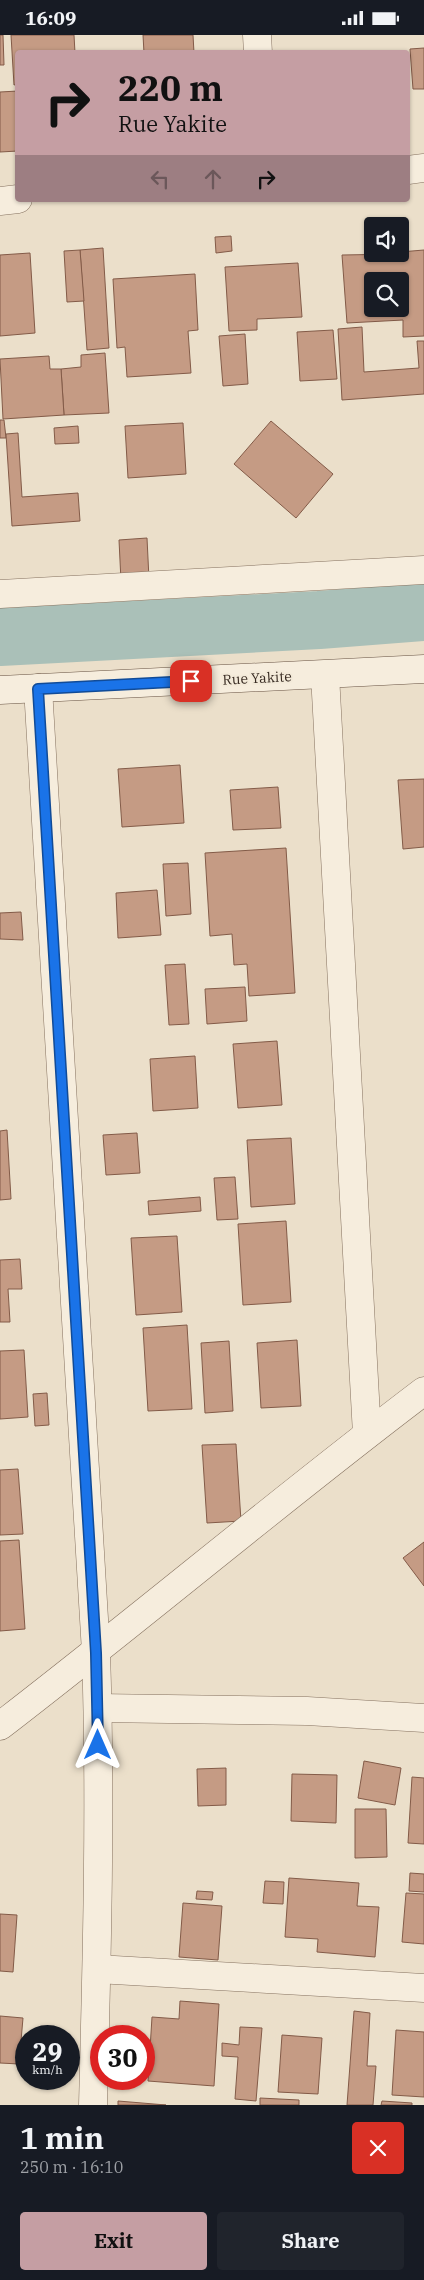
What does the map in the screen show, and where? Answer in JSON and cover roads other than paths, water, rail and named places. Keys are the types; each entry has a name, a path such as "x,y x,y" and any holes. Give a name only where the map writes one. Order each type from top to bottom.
{"street":[{"path":"257,35 258,50"},
{"path":"410,169 424,168"},
{"path":"0,201 15,199"},
{"path":"0,594 424,571"},
{"name":"Rue Yakite","path":"0,691 424,669"},
{"path":"325,675 366,1434"},
{"path":"38,689 96,1653 98,1708 97,1969 93,2105"},
{"path":"0,1726 96,1653 366,1434 424,1391"},
{"path":"98,1708 307,1711 424,1718"},
{"path":"97,1969 424,1988"}],"waterway":[{"path":"0,637 319,620 424,612"}]}
